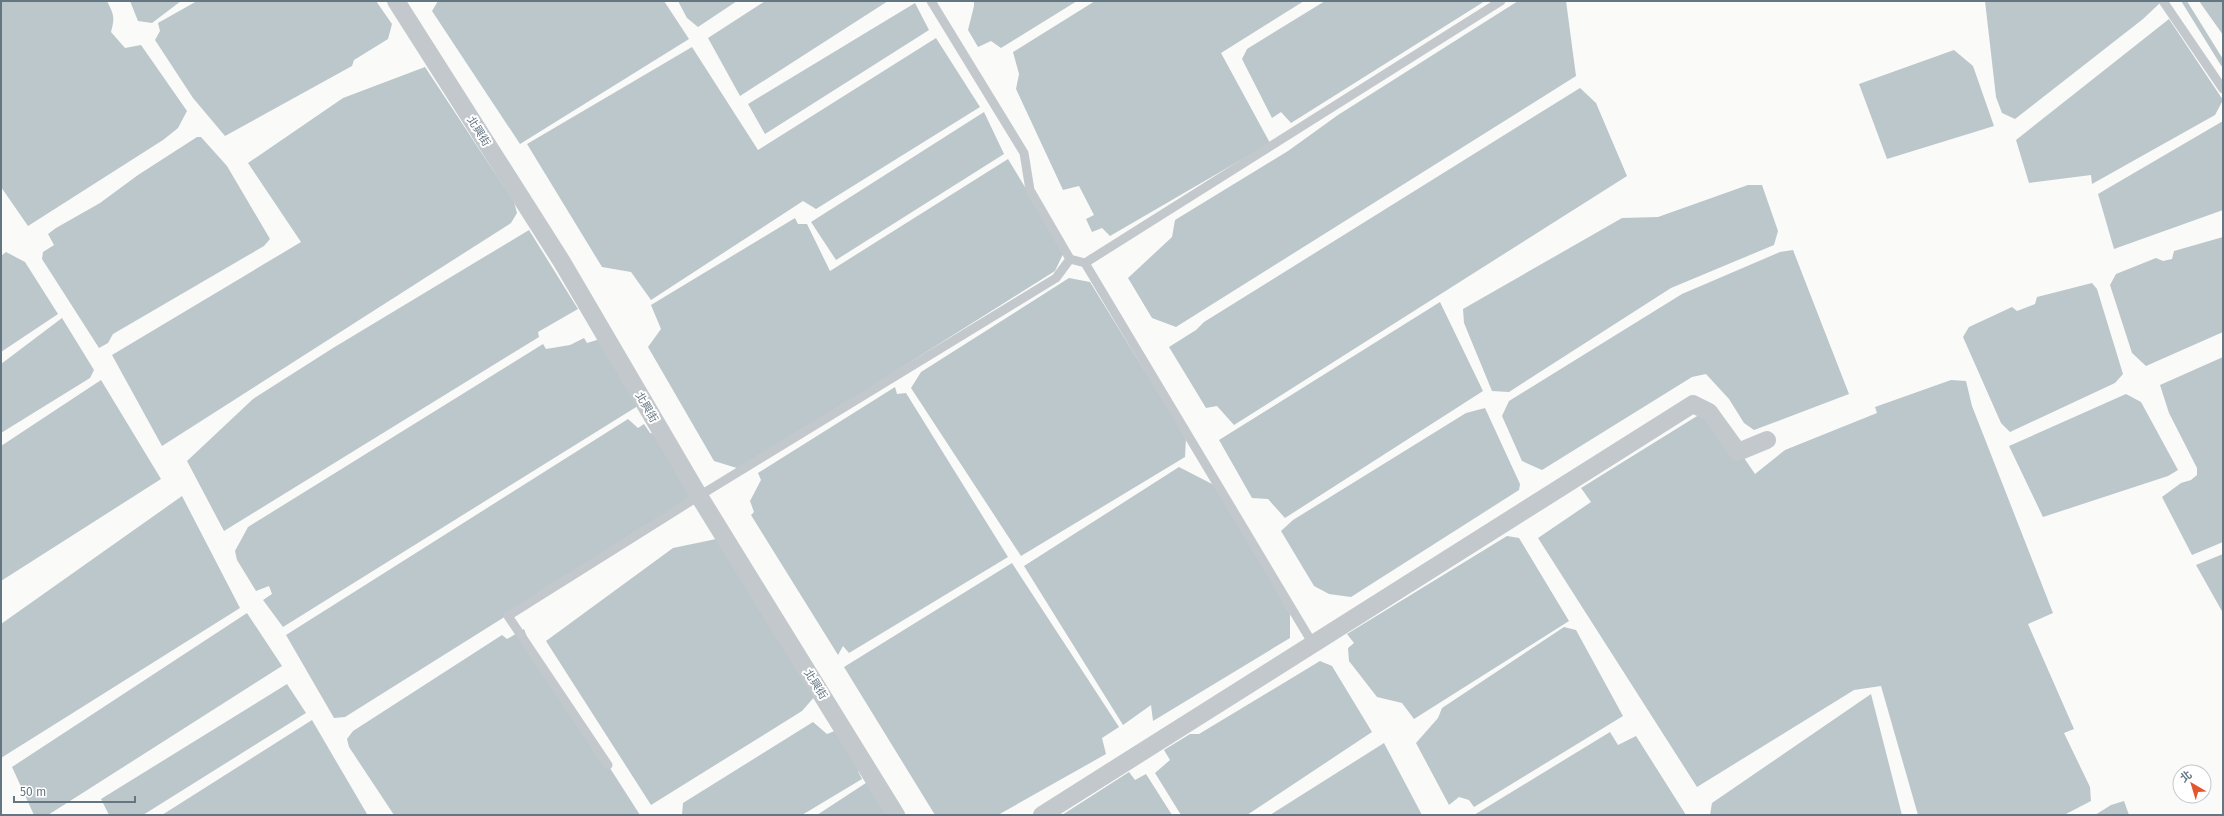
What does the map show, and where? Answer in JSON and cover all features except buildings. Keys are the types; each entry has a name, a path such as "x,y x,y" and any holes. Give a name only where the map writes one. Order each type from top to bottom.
{"street":[{"name":"北興街","path":"396,1 562,262 699,496 896,815"},
{"path":"1042,815 1693,404 1709,412 1738,452 1767,440"}],"lane":[{"path":"931,1 1024,153 1030,190 1070,259 1085,263 1313,644"},
{"path":"1085,263 1501,1"},
{"path":"2163,1 2223,89"},
{"path":"608,766 508,616 699,496 1056,278 1070,259"}],"shaded area":[{"path":"1,1 107,1 113,16 111,32 125,48 141,45 187,111 178,128 163,140 28,226 1,187"},
{"path":"130,1 181,1 152,23 138,21"},
{"path":"197,1 376,1 392,24 388,39 354,60 352,66 225,136 193,98 155,40 160,31 158,23"},
{"path":"438,1 664,1 689,39 520,144 432,11"},
{"path":"678,1 737,1 698,27 687,18"},
{"path":"765,1 888,1 740,96 708,38"},
{"path":"974,1 1077,1 1001,48 991,41 978,47 968,30"},
{"path":"1095,1 1304,1 1221,53 1270,143 1110,236 1102,228 1092,232 1086,219 1094,215 1079,186 1063,190 1016,89 1019,74 1013,52"},
{"path":"1325,1 1485,1 1291,123 1281,112 1272,118 1242,59 1247,49"},
{"path":"1518,1 1566,1 1576,76 1176,327 1152,318 1128,278 1172,237 1175,220 1288,151 1338,115"},
{"path":"1985,1 2161,2 2143,19 2015,119 2002,113 1996,97"},
{"path":"2199,1 2223,1 2223,35"},
{"path":"915,3 929,30 765,134 748,104"},
{"path":"2169,19 2223,100 2215,115 2092,184 2091,175 2029,183 2016,140"},
{"path":"936,38 980,107 816,209 803,201 651,300 631,272 602,267 527,144 692,47 758,150"},
{"path":"1954,50 1973,66 1994,126 1887,159 1859,84"},
{"path":"425,67 514,202 517,213 511,223 162,446 112,355 301,242 248,163 343,98"},
{"path":"1580,88 1596,103 1627,176 1234,425 1217,406 1206,408 1169,347 1196,330 1204,322"},
{"path":"984,112 1004,154 836,260 811,222"},
{"path":"2223,121 2223,210 2114,249 2098,194"},
{"path":"197,137 201,137 227,166 270,239 264,246 113,334 108,343 99,348 42,259 43,252 54,245 48,234 100,203 138,175"},
{"path":"1008,159 1064,252 1055,271 740,469 714,461 648,347 661,329 651,305 795,218 798,224 807,224 830,271"},
{"path":"1748,185 1762,185 1778,231 1774,245 1671,288 1509,392 1492,391 1464,323 1463,309 1622,218 1658,217"},
{"path":"529,230 578,309 538,332 539,337 224,531 187,461 253,399 333,348"},
{"path":"2223,237 2223,332 2146,366 2132,353 2110,285 2116,274 2156,258 2163,261 2172,259 2174,251"},
{"path":"1793,250 1849,394 1754,430 1744,423 1729,399 1706,374 1692,377 1542,470 1522,461 1502,416 1509,401 1682,294 1780,252"},
{"path":"6,252 25,262 58,314 1,352 1,256"},
{"path":"1069,278 1090,282 1186,438 1185,457 1021,556 911,388 921,372"},
{"path":"2092,283 2097,289 2123,374 2115,383 2010,432 2001,423 1963,337 1969,327 2012,307 2017,311 2035,304 2037,297"},
{"path":"1440,302 1483,391 1285,518 1268,499 1252,498 1219,440"},
{"path":"62,318 94,370 90,378 1,433 1,364"},
{"path":"584,338 587,343 600,339 641,404 283,627 263,600 272,594 269,586 256,591 237,560 235,551 248,527 543,344 546,349 570,345"},
{"path":"2223,357 2223,542 2192,555 2162,497 2181,483 2191,480 2197,475 2197,468 2169,413 2160,385"},
{"path":"101,380 161,479 1,581 1,446"},
{"path":"1951,380 1966,381 1972,406 2053,613 2028,624 2074,729 2064,733 2090,787 2091,801 2064,815 1918,815 1881,686 1854,690 1697,787 1538,538 1591,502 1581,488 1710,408 1755,474 1785,450 1877,413 1875,407"},
{"path":"895,387 897,394 906,393 1008,557 849,653 843,646 838,655 751,515 754,512 750,501 761,480 758,473"},
{"path":"2126,394 2141,402 2178,470 2168,476 2043,517 2009,446"},
{"path":"1485,408 1520,484 1519,490 1351,597 1329,594 1314,586 1281,531 1293,520 1466,413"},
{"path":"628,419 638,428 644,424 650,433 658,434 694,498 345,717 334,718 286,635"},
{"path":"1179,467 1216,486 1290,614 1290,638 1153,721 1151,705 1123,725 1024,566"},
{"path":"182,496 240,608 1,758 1,624"},
{"path":"1507,536 1519,538 1569,621 1414,719 1402,703 1377,697 1349,661 1348,648 1354,643 1347,634"},
{"path":"721,538 816,695 802,711 651,805 546,641 673,548"},
{"path":"2223,554 2223,613 2196,565"},
{"path":"1012,563 1119,727 1102,738 1106,754 998,815 935,815 844,667"},
{"path":"247,613 282,666 48,815 34,815 12,767"},
{"path":"1564,627 1576,630 1623,716 1474,807 1469,800 1459,797 1449,805 1416,743 1438,718 1442,708"},
{"path":"524,629 528,640 640,815 394,815 349,747 347,739 353,731 502,635 507,639"},
{"path":"1320,661 1332,666 1372,732 1247,815 1181,815 1155,773 1170,760 1164,750 1190,734 1199,734"},
{"path":"287,684 306,713 143,815 109,815 101,799"},
{"path":"1871,694 1902,815 1710,815 1712,803"},
{"path":"312,720 367,814 162,815"},
{"path":"813,722 827,734 842,728 864,768 858,771 862,779 802,815 682,815 683,803"},
{"path":"1610,732 1618,745 1636,736 1686,815 1474,815"},
{"path":"1384,743 1422,815 1270,815"},
{"path":"1129,772 1135,780 1146,774 1172,815 1062,815"},
{"path":"872,779 889,815 817,815"},
{"path":"2124,801 2129,815 2095,815 2111,805"}],"waterway":[{"path":"2184,1 2223,64"}]}
